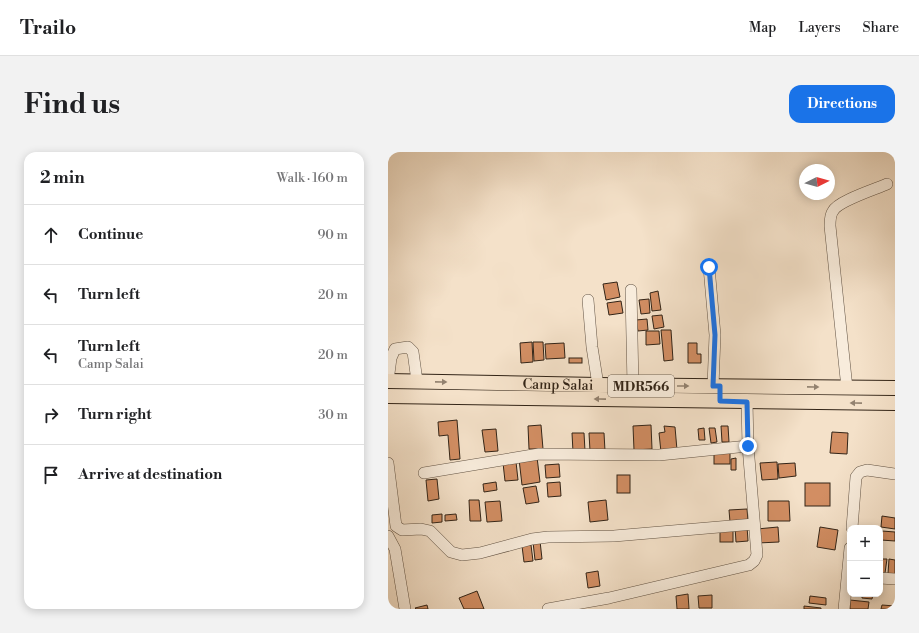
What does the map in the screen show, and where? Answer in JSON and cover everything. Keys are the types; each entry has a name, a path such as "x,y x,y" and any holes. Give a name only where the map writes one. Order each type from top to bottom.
{"main road":[{"name":"Camp Salai","path":"388,381 633,386 895,388"},
{"path":"716,386 720,401"},
{"name":"Camp Salai","path":"388,396 895,403"}],"street":[{"path":"847,388 830,226 831,217 833,210 840,204 887,184"},
{"path":"709,267 715,335 716,386"},
{"path":"631,290 633,386"},
{"path":"588,300 592,347 598,385"},
{"path":"388,381 391,358 395,349 408,347 413,352 417,381"},
{"path":"548,609 603,600 750,565 754,561 757,555 748,446 747,402"},
{"path":"424,473 539,454 659,455 748,446"},
{"path":"388,463 395,523 394,530 421,529 430,531 451,552 462,556 548,537 614,536 754,524"},
{"path":"852,525 856,477 860,472 867,470 895,474"},
{"path":"388,536 395,549 405,609"},
{"path":"883,578 895,579"},
{"path":"844,609 847,588"}],"building":[{"path":"617,282 620,297 606,300 603,284"},
{"path":"658,291 661,310 652,311 650,293"},
{"path":"649,299 650,313 641,314 639,300"},
{"path":"621,301 623,313 609,315 607,303"},
{"path":"662,315 664,327 654,329 652,316"},
{"path":"647,319 648,330 638,331 636,320"},
{"path":"661,330 671,330 673,360 664,361"},
{"path":"646,331 659,331 660,344 646,345"},
{"path":"532,342 533,362 521,363 520,343"},
{"path":"533,342 543,342 544,360 534,361"},
{"path":"564,343 565,358 546,359 545,344"},
{"path":"688,343 697,343 697,354 701,354 701,363 688,363"},
{"path":"569,358 582,358 582,363 569,363"},
{"path":"457,420 460,459 450,460 448,435 439,436 438,422"},
{"path":"541,425 543,449 529,449 528,426"},
{"path":"651,425 652,449 634,450 633,426"},
{"path":"664,426 675,427 677,450 661,452 659,433 665,432"},
{"path":"721,426 728,426 729,442 722,442"},
{"path":"704,428 705,440 699,440 698,429"},
{"path":"709,428 715,428 717,442 711,443"},
{"path":"496,429 498,451 485,452 482,430"},
{"path":"832,432 848,433 847,454 830,453"},
{"path":"572,433 584,433 585,451 573,452"},
{"path":"589,433 604,433 605,451 590,451"},
{"path":"714,451 730,451 730,464 714,464"},
{"path":"537,457 540,482 522,485 519,459"},
{"path":"736,458 736,470 731,470 731,459"},
{"path":"516,462 518,480 505,481 503,463"},
{"path":"777,462 778,479 762,480 760,463"},
{"path":"795,463 796,476 779,478 778,464"},
{"path":"559,464 560,477 546,478 545,465"},
{"path":"617,475 630,475 630,493 617,493"},
{"path":"437,479 439,499 428,501 426,480"},
{"path":"496,482 497,490 484,492 483,484"},
{"path":"560,482 561,496 548,497 547,483"},
{"path":"805,483 830,483 830,506 805,506"},
{"path":"536,486 539,502 526,504 523,488"},
{"path":"469,500 479,500 481,521 470,521"},
{"path":"606,500 608,520 590,522 588,502"},
{"path":"500,501 502,521 487,522 485,502"},
{"path":"768,501 789,501 790,521 768,521"},
{"path":"747,509 748,521 730,522 729,510"},
{"path":"442,514 442,522 432,523 432,515"},
{"path":"456,514 457,520 445,521 445,515"},
{"path":"882,516 895,518 895,529 883,527 883,525 881,525"},
{"path":"747,526 748,541 736,542 735,527"},
{"path":"778,527 779,542 758,543 757,529"},
{"path":"820,527 838,530 835,550 817,547"},
{"path":"720,528 733,528 733,542 720,542"},
{"path":"883,531 895,532 895,541 883,540"},
{"path":"540,541 542,559 535,560 533,542"},
{"path":"531,545 533,561 524,562 522,546"},
{"path":"883,559 887,559 885,573 883,573"},
{"path":"889,559 895,560 895,575 888,574"},
{"path":"598,571 600,586 588,588 586,573"},
{"path":"477,591 484,609 464,609 459,598"},
{"path":"688,594 689,609 677,609 676,596"},
{"path":"712,595 712,608 699,608 698,596"},
{"path":"810,596 826,598 826,605 809,603"},
{"path":"862,597 872,597 872,599"},
{"path":"850,600 869,602 868,609 850,609"},
{"path":"427,605 428,609 415,608"},
{"path":"882,605 895,606 894,609 881,609"},
{"path":"804,606 821,608 821,609 804,609"}],"route":[{"path":"709,267 715,335 713,386 720,386 720,401 747,402 748,446"}]}
